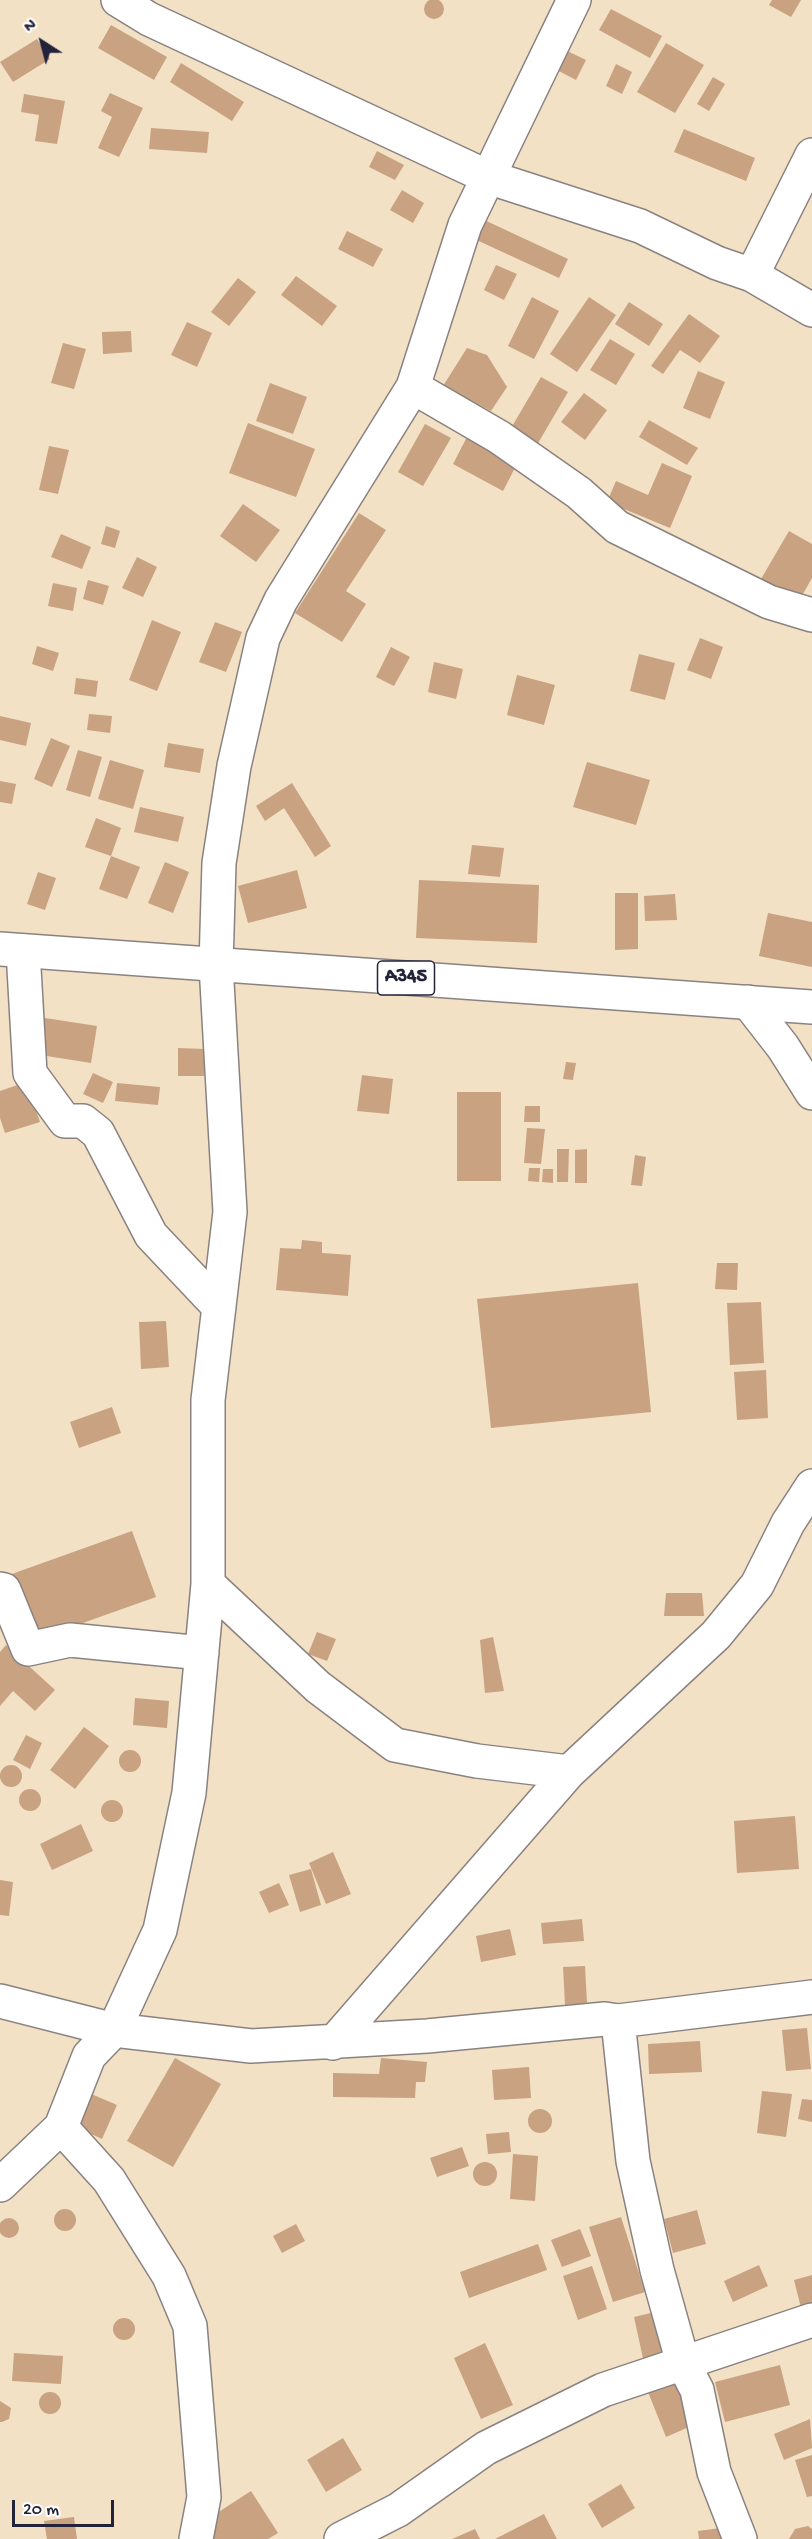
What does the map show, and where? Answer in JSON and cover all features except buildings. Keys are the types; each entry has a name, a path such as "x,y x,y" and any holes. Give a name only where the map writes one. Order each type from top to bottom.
{"main road":[{"path":"118,0 149,19 488,177 640,226 717,263 752,275 812,310"},
{"path":"0,2185 61,2127 89,2056 114,2030 160,1930 189,1793 208,1584 208,1400 230,1212 216,965 219,863 234,766 263,638 281,600 413,387 465,225 574,0"},
{"path":"752,275 812,155"},
{"path":"413,387 499,437 579,493 617,527 769,602 812,615"},
{"path":"12,950 30,1073 65,1121 83,1121 98,1133 152,1235 219,1307"},
{"name":"A345","path":"12,950 812,1007"},
{"path":"748,1002 783,1047 812,1093"},
{"path":"333,2043 569,1772 716,1635 757,1586 788,1523 812,1486"},
{"path":"208,1584 318,1687 395,1744 477,1761 569,1772"},
{"path":"0,1589 4,1590 28,1649 70,1640 202,1653"},
{"path":"0,2001 6,2000 114,2030 251,2046 333,2043 605,2019 618,2021 812,1997"},
{"path":"618,2021 633,2161 657,2270 683,2363 697,2390 714,2472 740,2539"},
{"path":"61,2127 109,2180 169,2276 190,2326 204,2497 196,2539"},
{"path":"341,2539 398,2510 486,2448 603,2390 812,2320"}]}
